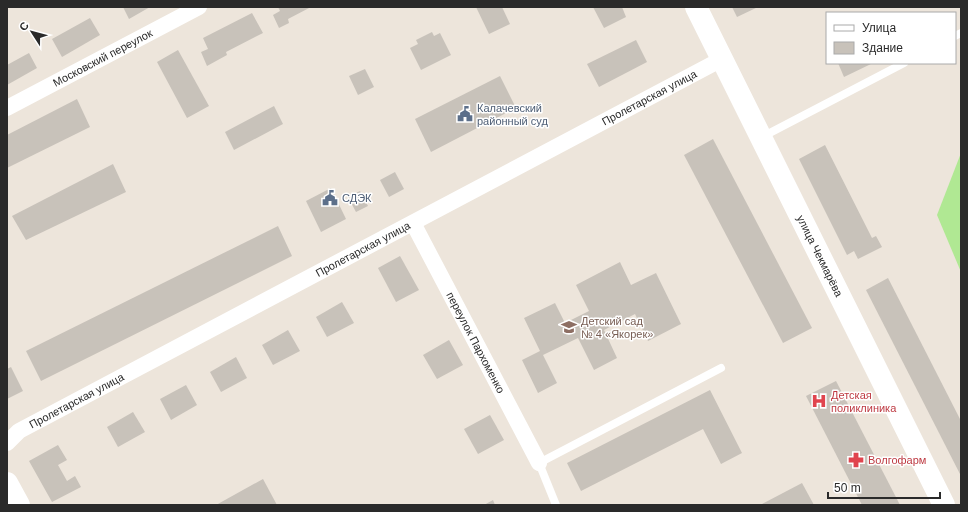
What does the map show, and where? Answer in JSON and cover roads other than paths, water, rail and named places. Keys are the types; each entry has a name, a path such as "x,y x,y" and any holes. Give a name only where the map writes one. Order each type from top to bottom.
{"street":[{"name":"Московский переулок","path":"7,108 199,7"},
{"name":"улица Чекмарёва","path":"696,7 944,505"},
{"name":"Пролетарская улица","path":"7,443 19,431 722,59"},
{"name":"переулок Пархоменко","path":"413,223 539,463"},
{"path":"7,483 19,505"}],"lane":[{"path":"761,138 902,64"},
{"path":"556,505 539,463 721,368"}],"place":[{"name":"Калачевский районный суд","path":"465,114"},
{"name":"СДЭК","path":"330,198"},
{"name":"Детский сад № 4 «Якорек»","path":"569,327"},
{"name":"Детская поликлиника","path":"819,401"},
{"name":"Волгофарм","path":"856,460"}]}
